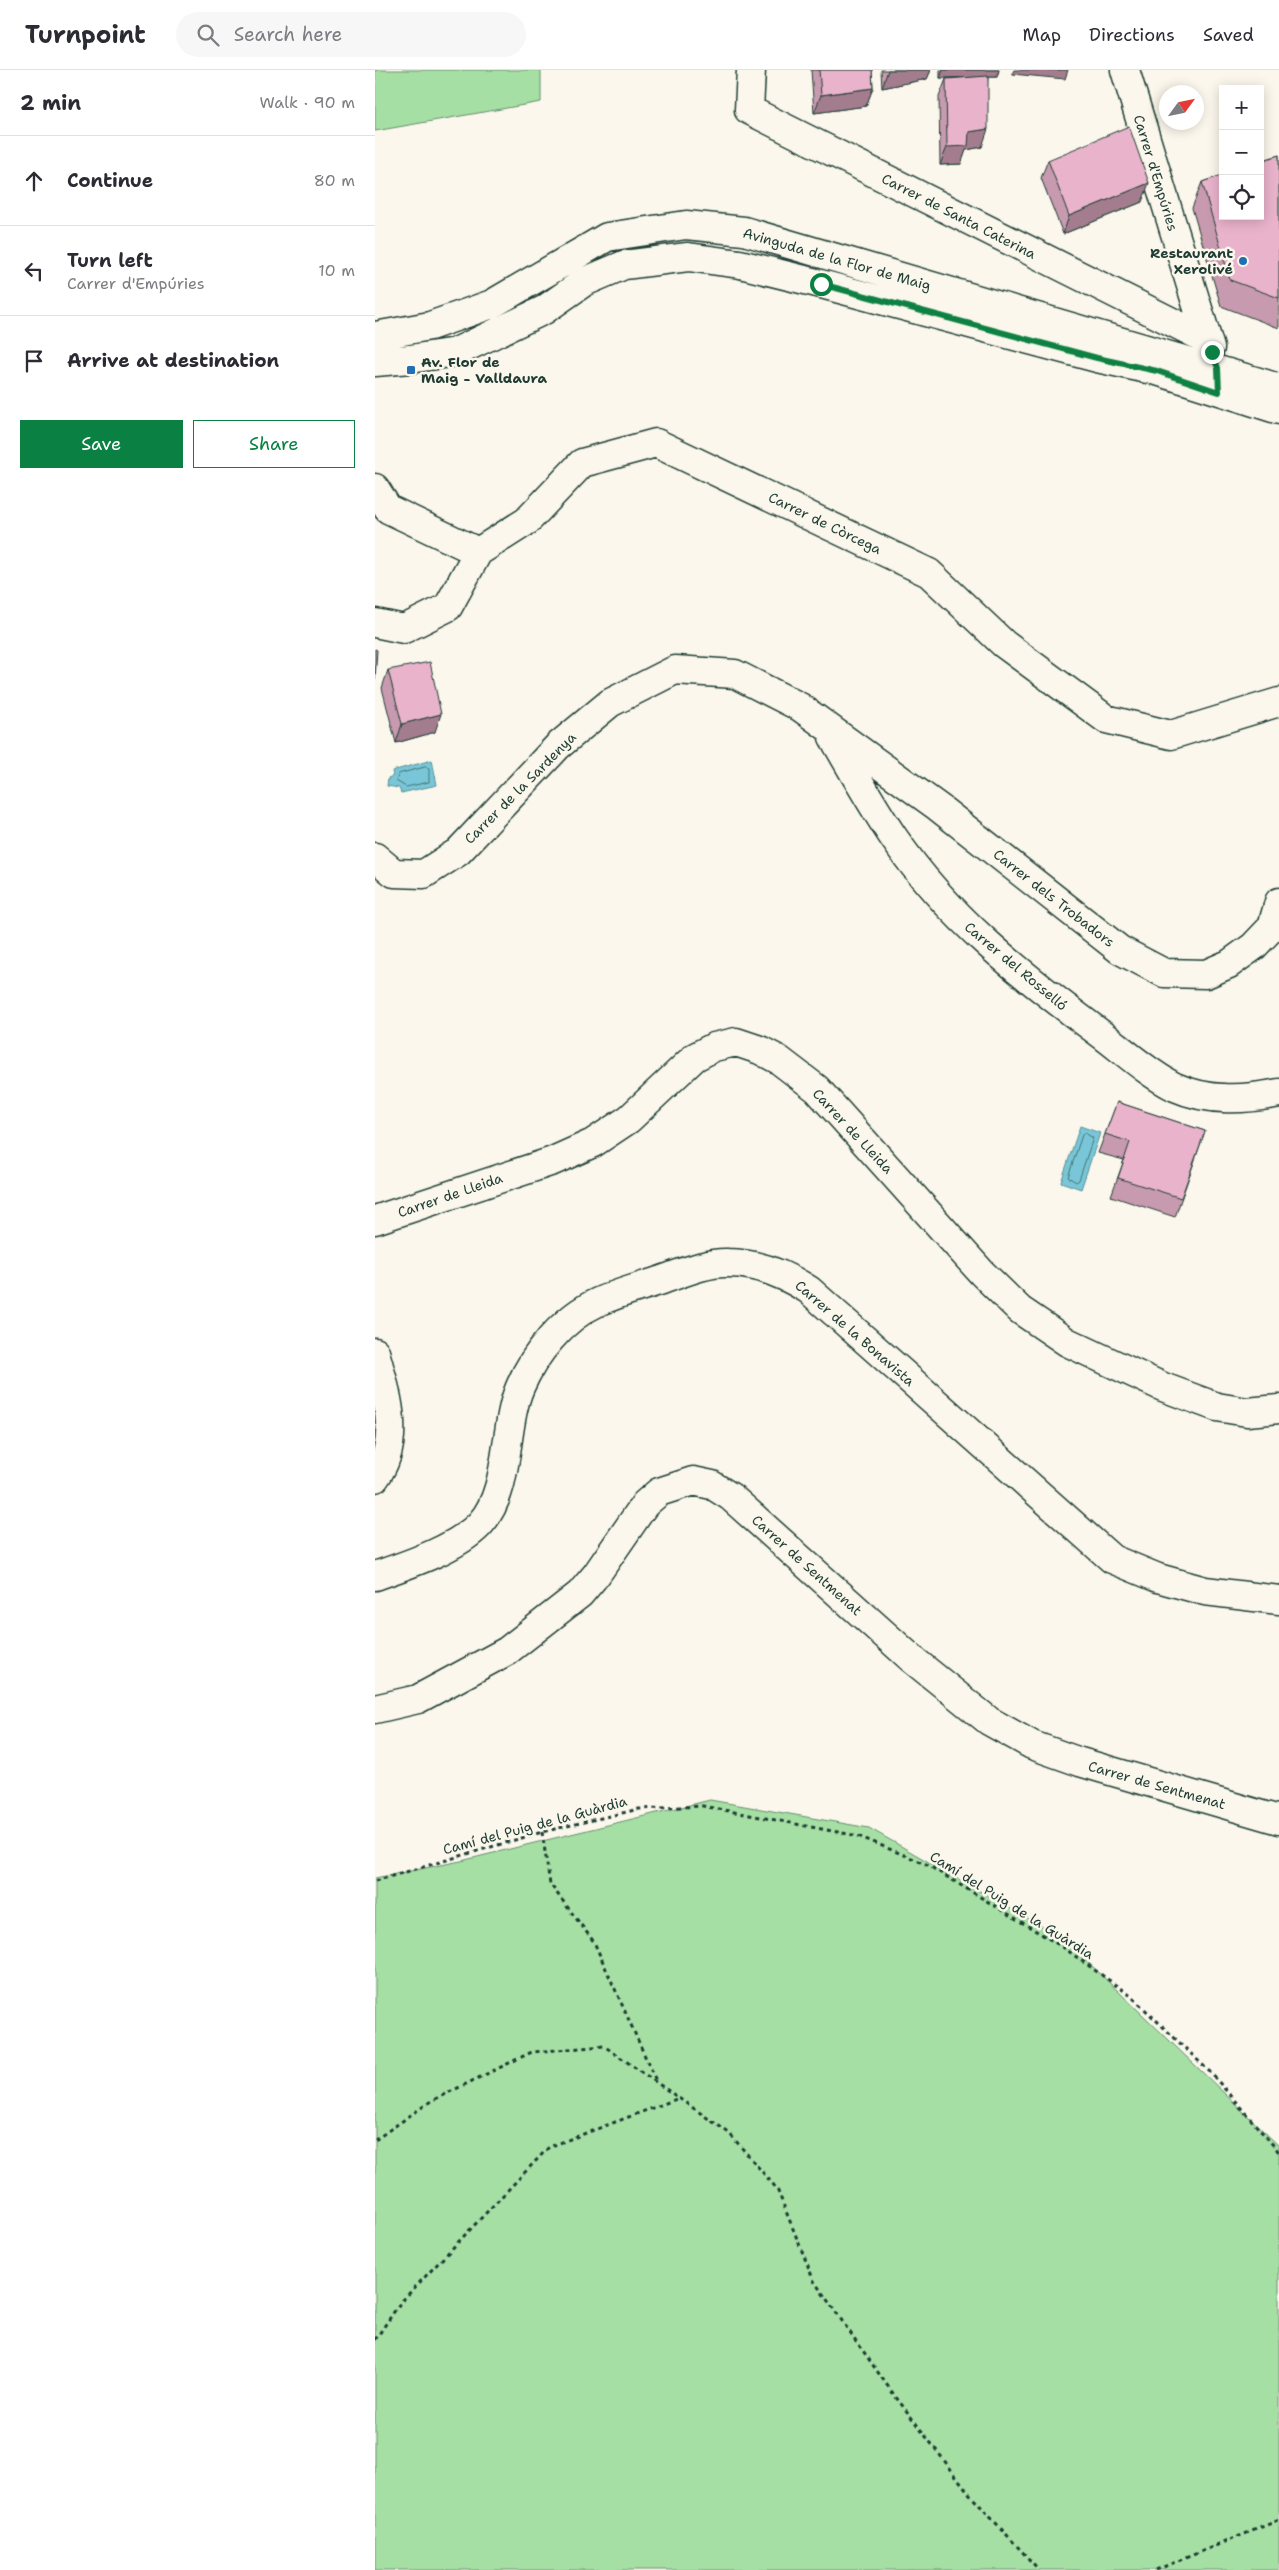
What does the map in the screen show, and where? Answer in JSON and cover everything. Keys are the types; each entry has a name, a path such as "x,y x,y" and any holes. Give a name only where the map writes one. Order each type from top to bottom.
{"street":[{"name":"Carrer de Santa Caterina","path":"751,70 749,110 1205,339"},
{"name":"Carrer d'Empúries","path":"1125,70 1205,339 1219,380"},
{"name":"Avinguda de la Flor de Maig","path":"375,336 430,326 459,318 492,304 607,237 686,225 743,231 1219,380 1279,410"},
{"name":"Avinguda de la Flor de Maig","path":"375,362 456,352 544,310 584,282 625,266 688,257 740,264 821,284 1097,358 1157,371 1219,380 1242,378 1279,388"},
{"name":"Carrer de Còrcega","path":"478,552 527,521 582,463 656,443 929,573 1003,644 1106,719 1171,735 1279,702"},
{"path":"375,488 388,509 478,552 448,606 403,629 375,623"},
{"name":"Carrer de la Sardenya","path":"375,857 394,873 424,874 458,852 558,746 595,715 611,703 675,670 735,674 800,707 827,728"},
{"name":"Carrer dels Trobadors","path":"827,728 938,807 1120,950 1164,973 1206,974 1229,964 1254,946 1272,927 1279,902"},
{"name":"Carrer del Rosselló","path":"827,728 893,838 921,873 962,921 1032,983 1153,1073 1176,1087 1214,1098 1228,1099 1253,1098 1279,1093"},
{"name":"Carrer de Lleida","path":"375,1220 553,1160 593,1143 629,1118 695,1057 714,1047 736,1042 760,1050 779,1060 817,1089 982,1273 1006,1298 1042,1327 1067,1342 1163,1387 1217,1407 1247,1412 1279,1408"},
{"name":"Carrer de la Bonavista","path":"375,1576 437,1551 480,1524 493,1502 501,1481 518,1390 546,1343 572,1320 596,1303 683,1272 726,1262 763,1268 787,1276 809,1290 1112,1559 1158,1578 1205,1591 1279,1600"},
{"path":"375,1352 388,1401 391,1441 382,1469 375,1478"},
{"name":"Carrer de Sentmenat","path":"375,1709 418,1699 507,1651 580,1594 596,1576 645,1504 659,1492 693,1481 713,1485 731,1497 912,1659 989,1721 1032,1745 1080,1762 1279,1820"}],"path":[{"name":"Camí del Puig de la Guàrdia","path":"375,1880 542,1832 639,1809 703,1806 858,1836 926,1864 1064,1948 1131,1996 1210,2072 1279,2152"},
{"path":"542,1832 550,1884 594,1942 658,2083"},
{"path":"375,2140 431,2101 533,2052 604,2046 729,2133 777,2189 814,2281 889,2388 972,2497 1039,2570"},
{"path":"375,2340 400,2303 549,2147 679,2098"},
{"path":"1156,2570 1279,2520"}],"green space":[{"path":"375,70 541,70 541,102 375,131"},
{"path":"710,1800 869,1828 1064,1939 1279,2146 1279,2570 375,2570 375,1878 461,1861"}],"water":[{"path":"432,760 437,785 401,793 399,788 387,786 388,778 393,776 392,771"},
{"path":"1080,1126 1100,1133 1081,1189 1061,1182"}],"building":[{"path":"819,70 872,70 873,88 821,95"},
{"path":"988,76 988,129 969,132 968,146 947,147 946,79"},
{"path":"1129,126 1149,183 1069,216 1048,160"},
{"path":"1279,155 1279,298 1230,280 1202,182 1219,176 1219,220 1264,220 1264,160"},
{"path":"375,649 377,650 375,680"},
{"path":"430,662 441,714 402,724 388,670"},
{"path":"1117,1102 1205,1131 1181,1198 1118,1178 1130,1142 1105,1134"}],"place":[{"name":"Restaurant Xerolivé","path":"1243,261"},
{"name":"Av. Flor de Maig - Valldaura","path":"411,370"}],"route":[{"path":"821,284 1097,358 1157,371 1219,392 1218,368 1212,352"}]}
